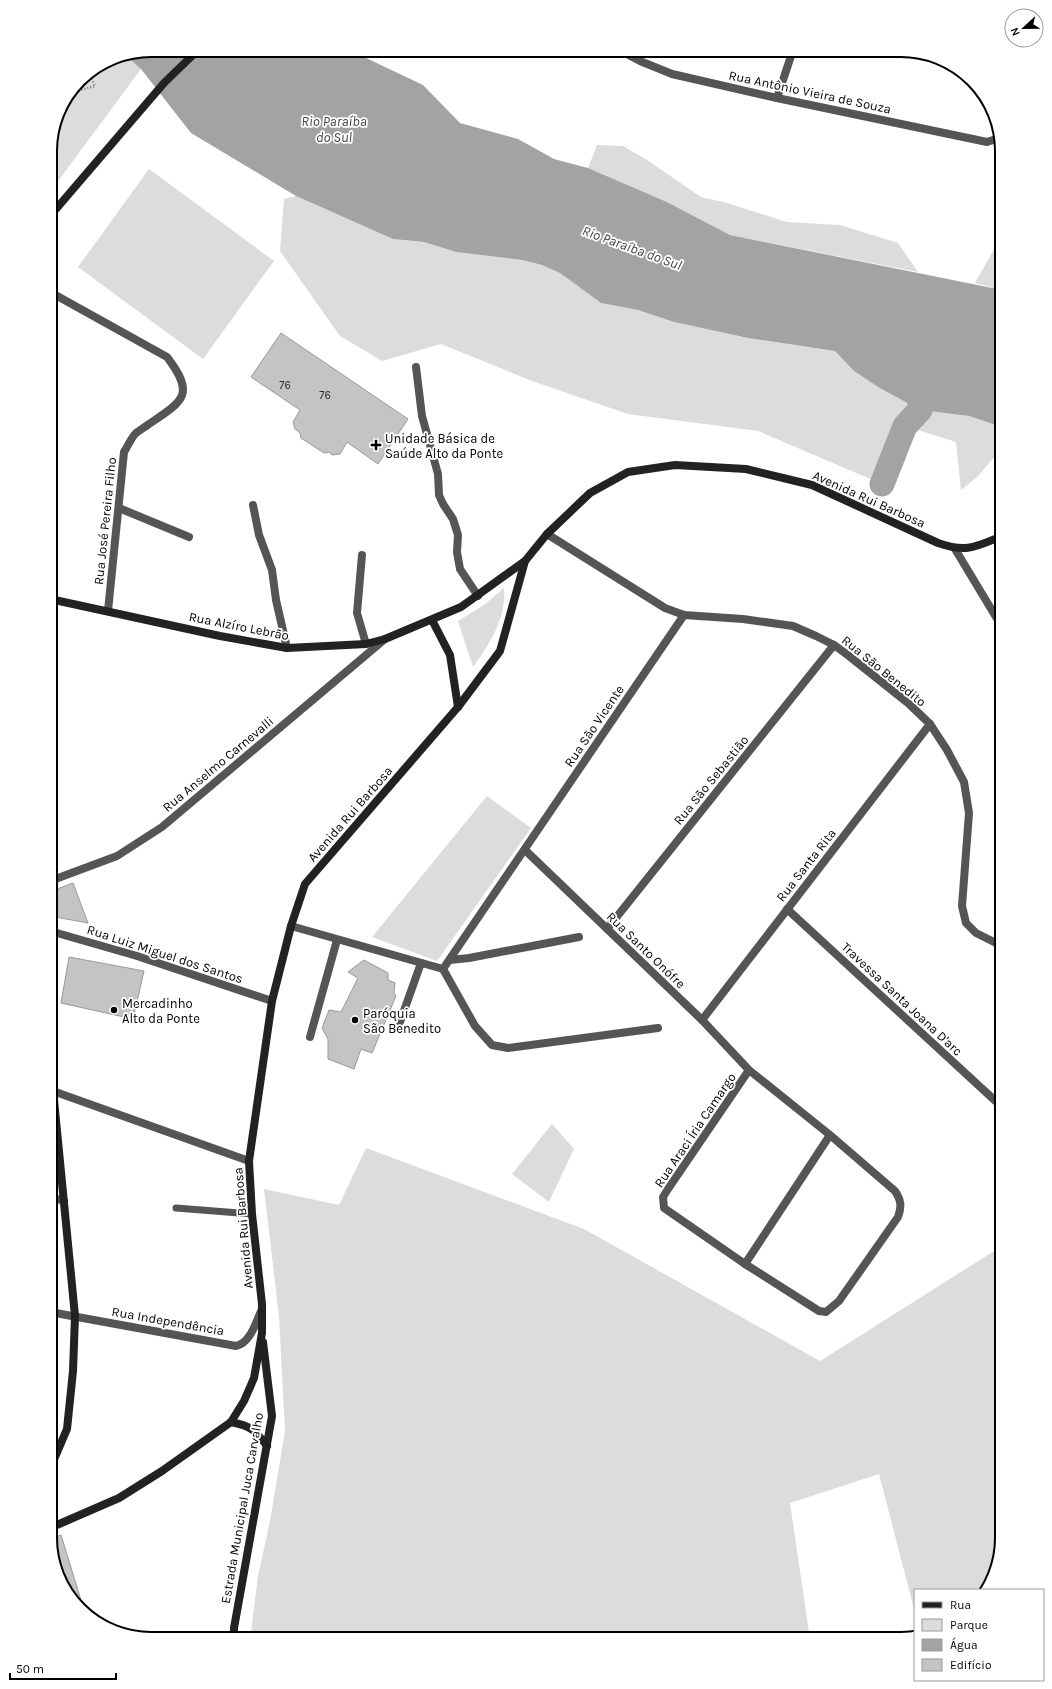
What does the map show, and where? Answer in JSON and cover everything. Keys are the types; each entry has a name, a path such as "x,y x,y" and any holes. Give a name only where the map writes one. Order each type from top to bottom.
{"main road":[{"path":"57,208 164,83 191,57"},
{"name":"Avenida Rui Barbosa","path":"57,1524 119,1498 162,1471 231,1422 244,1401 254,1378 262,1333 262,1309 252,1214 249,1161 272,1001 291,926 305,884 458,707 500,651 525,561 547,534 590,493 628,472 675,465 746,469 812,485 938,543 955,549 973,547 995,539"},
{"name":"Rua Alzíro Lebrão","path":"57,601 220,636 287,648 366,644 385,640 461,607 525,561"},
{"path":"432,620 450,654 458,707"},
{"path":"57,1137 75,1316 73,1371 67,1429 57,1453"},
{"name":"Estrada Municipal Juca Carvalho","path":"234,1632 272,1416 262,1333"},
{"path":"231,1422 246,1425 256,1431 267,1446"}],"street":[{"name":"Rua Antônio Vieira de Souza","path":"632,57 672,74 777,98 988,142 994,140"},
{"path":"777,98 791,57"},
{"name":"Rua José Pereira Filho","path":"57,296 167,357 178,372 184,391 181,400 172,408 136,433 124,452 108,611"},
{"path":"416,367 422,416 438,474 439,496 453,519 458,535 457,552 460,569 478,596"},
{"path":"253,505 259,535 272,570 276,600 287,648"},
{"path":"119,508 189,537"},
{"name":"Rua São Benedito","path":"547,534 665,608 684,615 743,619 793,626 834,645 908,703 930,724 947,750 964,782 969,813 962,906 966,923 976,933 995,942"},
{"path":"955,549 995,615"},
{"path":"362,555 357,613 366,644"},
{"name":"Rua São Vicente","path":"443,969 684,615"},
{"name":"Rua Anselmo Carnevalli","path":"57,878 117,856 162,827 385,640"},
{"name":"Rua São Sebastião","path":"607,929 834,645"},
{"name":"Rua Santa Rita","path":"702,1020 930,724"},
{"name":"Rua Santo Onófre","path":"525,850 702,1020 749,1070 830,1135 895,1190 900,1199 901,1209 898,1218 839,1301 826,1312 819,1311 745,1264"},
{"name":"Travessa Santa Joana D'arc","path":"787,910 995,1101"},
{"path":"291,926 443,969 475,1026 492,1045 508,1048 658,1028"},
{"name":"Rua Luiz Miguel dos Santos","path":"57,933 137,956 272,1001"},
{"path":"450,960 469,958 578,937"},
{"path":"310,1037 337,940"},
{"path":"400,1022 421,963"},
{"name":"Rua Araci Íria Camargo","path":"745,1264 669,1213 664,1208 663,1197 749,1070"},
{"path":"57,1093 249,1161"},
{"path":"745,1264 830,1135"},
{"path":"57,1199 64,1201"},
{"name":"Rua Independência","path":"57,1313 236,1346 242,1344 248,1338 262,1309"}],"lane":[{"path":"176,1208 252,1214"}],"path":[{"path":"79,91 95,86 91,78"}],"green space":[{"path":"130,60 141,69 57,183 57,145 60,127 64,115 76,94 89,80 109,67 121,62"},
{"path":"597,145 623,146 647,160 701,197 727,203 787,222 840,225 898,243 918,272 730,235 667,202 588,168"},
{"path":"149,169 274,261 203,359 78,267"},
{"path":"296,196 393,239 424,242 456,252 522,260 542,265 560,273 601,303 638,310 674,322 748,338 835,351 854,371 878,387 920,410 969,416 995,425 995,456 978,476 961,490 956,442 905,426 882,484 758,431 628,414 532,381 441,344 382,361 340,336 280,251 284,199"},
{"path":"995,247 995,288 975,283"},
{"path":"504,588 503,609 500,620 491,640 473,667 458,621 484,605"},
{"path":"487,796 531,828 437,961 372,937"},
{"path":"552,1124 574,1149 549,1202 512,1174"},
{"path":"366,1148 584,1229 820,1361 995,1250 995,1538 992,1562 982,1585 980,1589 914,1589 914,1609 879,1474 790,1503 809,1632 251,1632 258,1576 270,1521 285,1431 279,1316 264,1189 339,1205"}],"water":[{"name":"Rio Paraíba do Sul","path":"151,57 364,57 423,85 460,123 518,139 554,159 588,168 667,202 730,235 995,289 995,425 969,416 920,410 878,387 854,371 835,351 748,338 674,322 638,310 601,303 560,273 542,265 522,260 456,252 424,242 393,239 296,196 191,133 141,69 130,60"}],"building":[{"path":"281,333 408,419 378,464 347,442 340,454 332,455 329,452 324,453 301,438 300,433 295,429 293,422 300,410 251,377"},
{"path":"73,883 88,923 57,917 57,889"},
{"name":"Mercadinho Alto da Ponte","path":"69,957 144,971 133,1019 61,1003"},
{"name":"Paróquia São Benedito","path":"364,960 388,973 388,980 395,983 394,993 396,996 372,1053 361,1049 354,1069 328,1059 328,1039 322,1028 329,1010 341,1012 358,978 348,972"},
{"path":"61,1535 81,1601 64,1574 60,1562 57,1536"}],"waterway":[{"path":"882,484 905,426 920,410 919,376"}],"place":[{"name":"Unidade Básica de Saúde Alto da Ponte","path":"376,445"},
{"name":"Mercadinho Alto da Ponte","path":"114,1010"},
{"name":"Paróquia São Benedito","path":"355,1020"}]}
